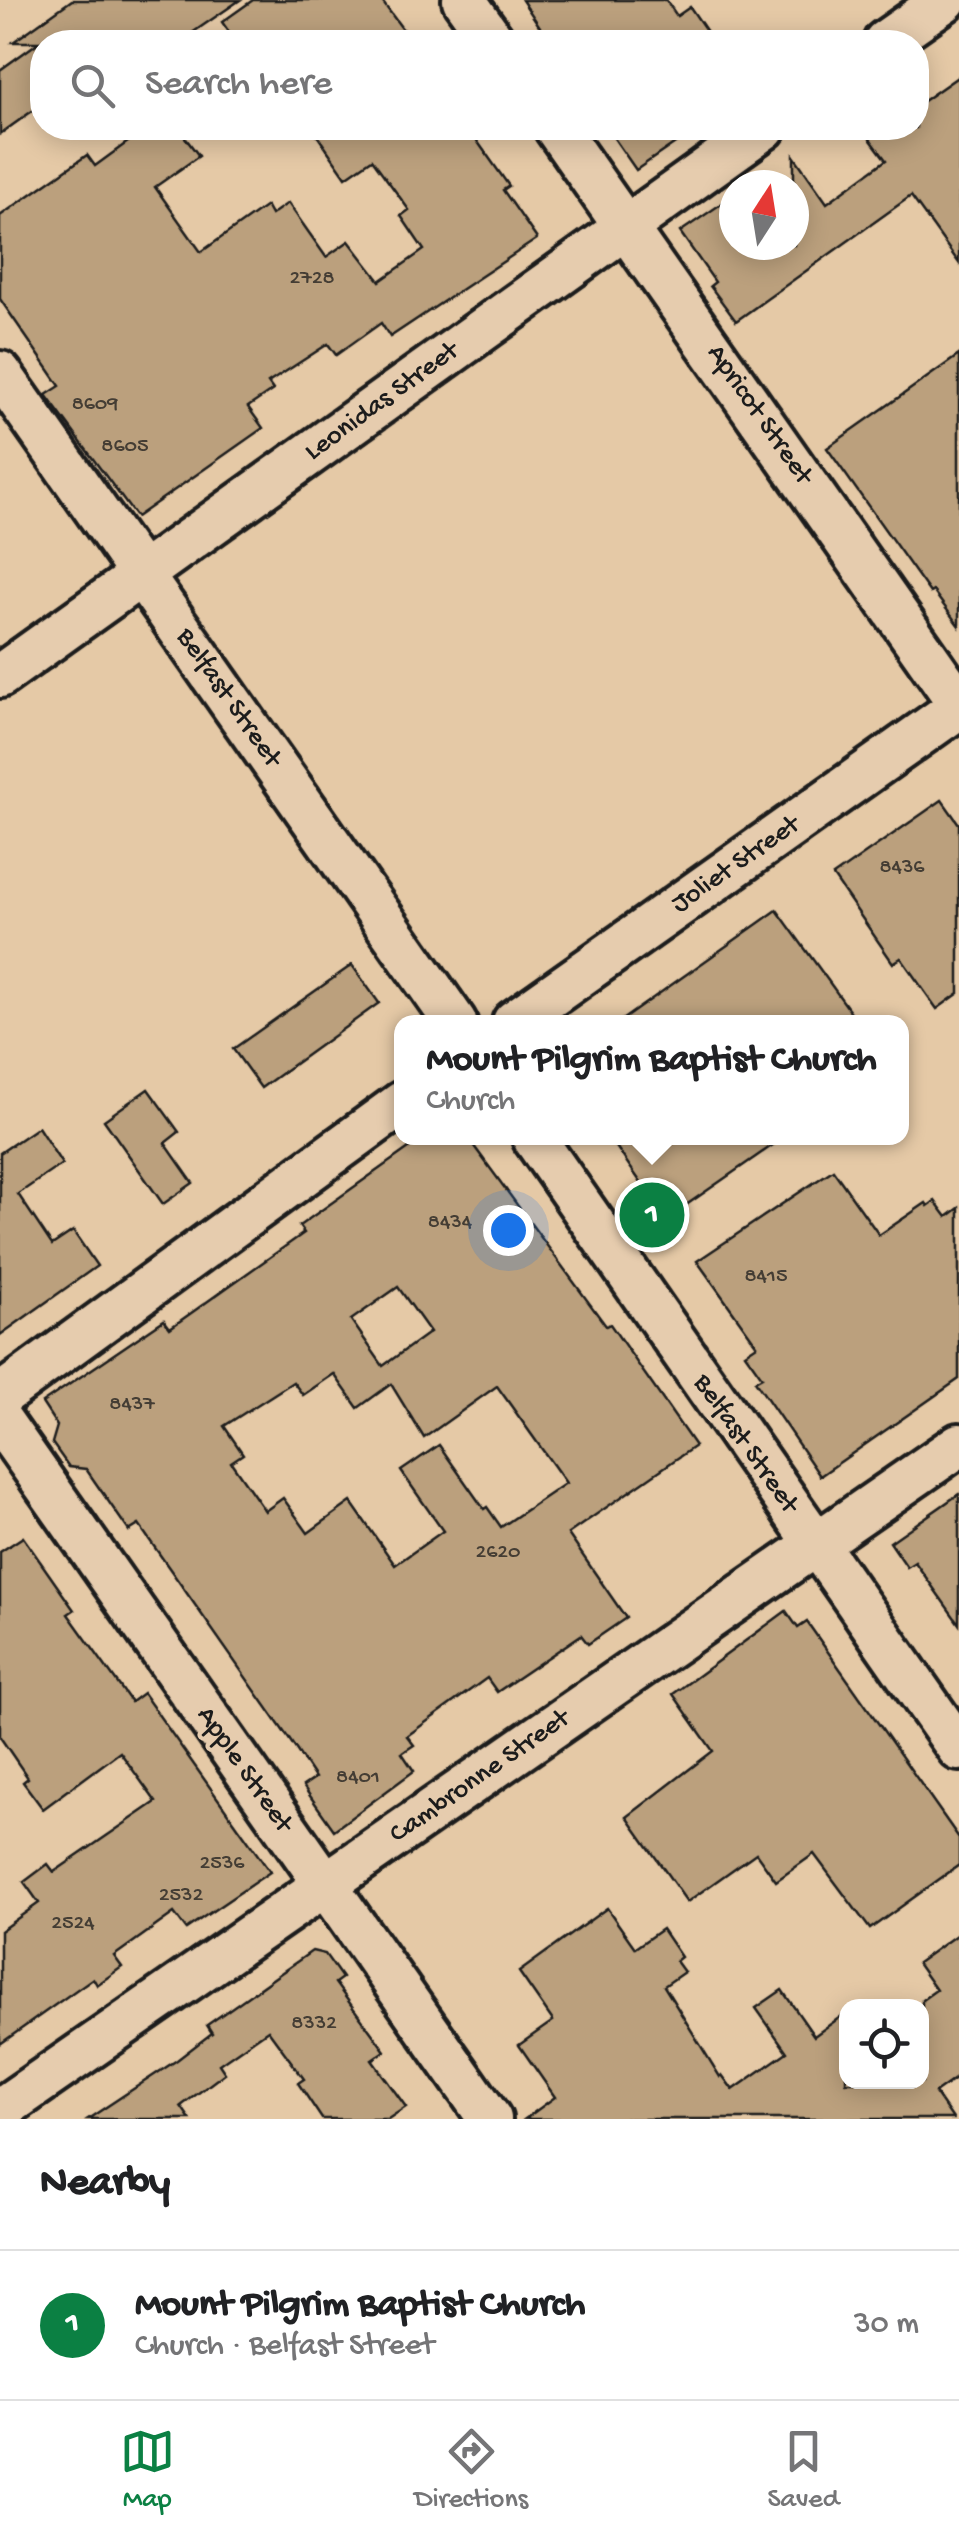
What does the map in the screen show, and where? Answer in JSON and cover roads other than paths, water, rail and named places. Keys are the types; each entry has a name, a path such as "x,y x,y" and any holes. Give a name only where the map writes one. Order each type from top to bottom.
{"street":[{"path":"464,0 485,30"},
{"path":"901,30 945,0"},
{"name":"Apricot Street","path":"565,140 959,705"},
{"name":"Leonidas Street","path":"0,676 747,140"},
{"name":"Belfast Street","path":"0,373 449,1015"},
{"name":"Joliet Street","path":"524,1015 959,705"},
{"path":"0,1396 394,1109"},
{"name":"Belfast Street","path":"539,1145 959,1749"},
{"name":"Apple Street","path":"0,1420 490,2119"},
{"name":"Cambronne Street","path":"0,2110 959,1444"}],"place":[{"name":"Mount Pilgrim Baptist Church","path":"652,1215"}]}
